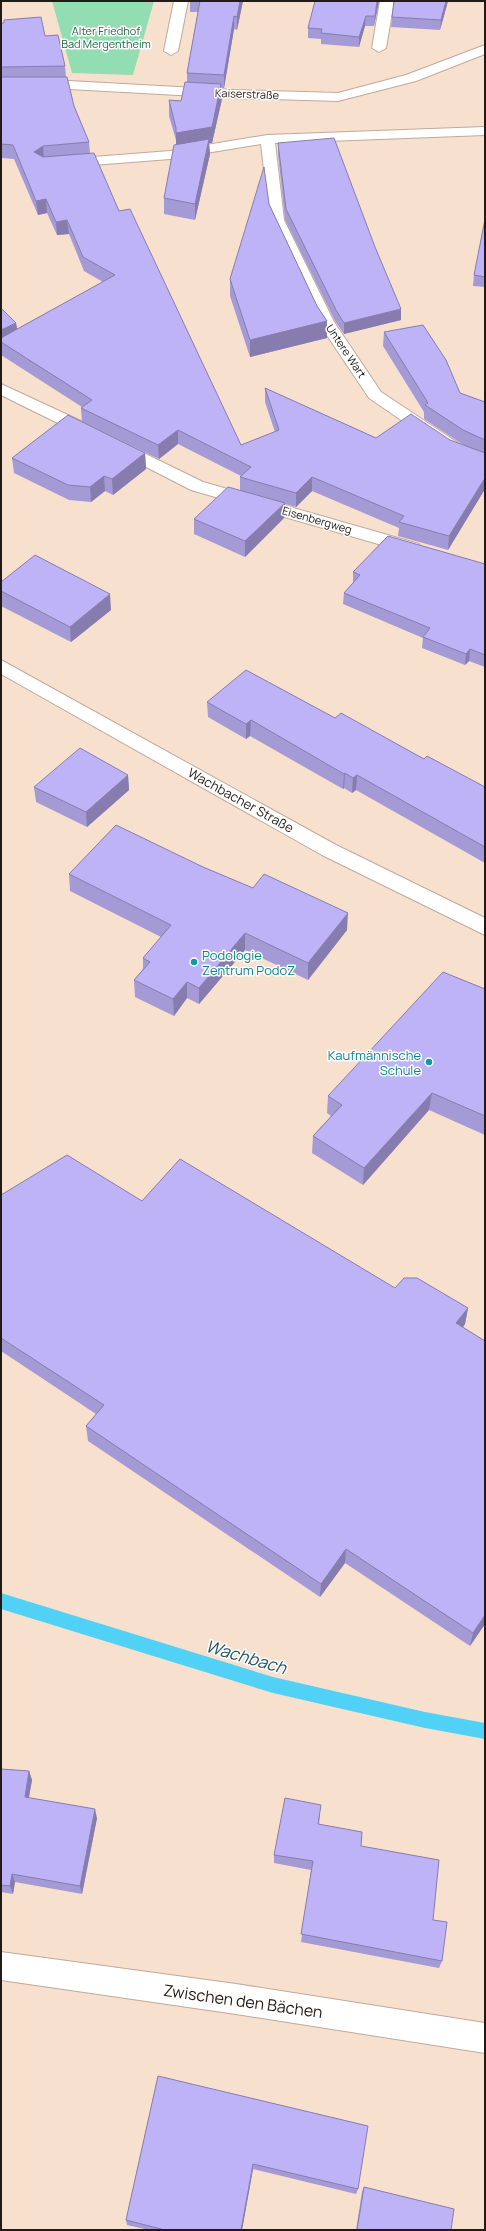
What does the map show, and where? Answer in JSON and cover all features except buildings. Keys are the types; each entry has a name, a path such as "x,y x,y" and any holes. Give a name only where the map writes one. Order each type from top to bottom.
{"street":[{"path":"171,50 181,1"},
{"path":"379,48 387,1"},
{"name":"Kaiserstraße","path":"1,86 69,85 233,94 338,97 411,78 485,49"},
{"path":"52,164 170,155 267,139 485,131"},
{"name":"Untere Wart","path":"267,139 277,220 326,322 375,395 455,449 485,462"},
{"name":"Eisenbergweg","path":"1,388 197,486 432,553"},
{"name":"Wachbacher Straße","path":"1,666 329,850 485,927"},
{"name":"Zwischen den Bächen","path":"1,1966 236,1999 485,2038"}],"green space":[{"name":"Alter Friedhof Bad Mergentheim","path":"52,1 154,1 133,75 72,73"}],"waterway":[{"name":"Wachbach","path":"1,1601 273,1685 425,1720 485,1731"}],"place":[{"name":"Podologie Zentrum PodoZ","path":"194,962"},
{"name":"Kaufmännische Schule","path":"429,1062"}]}
